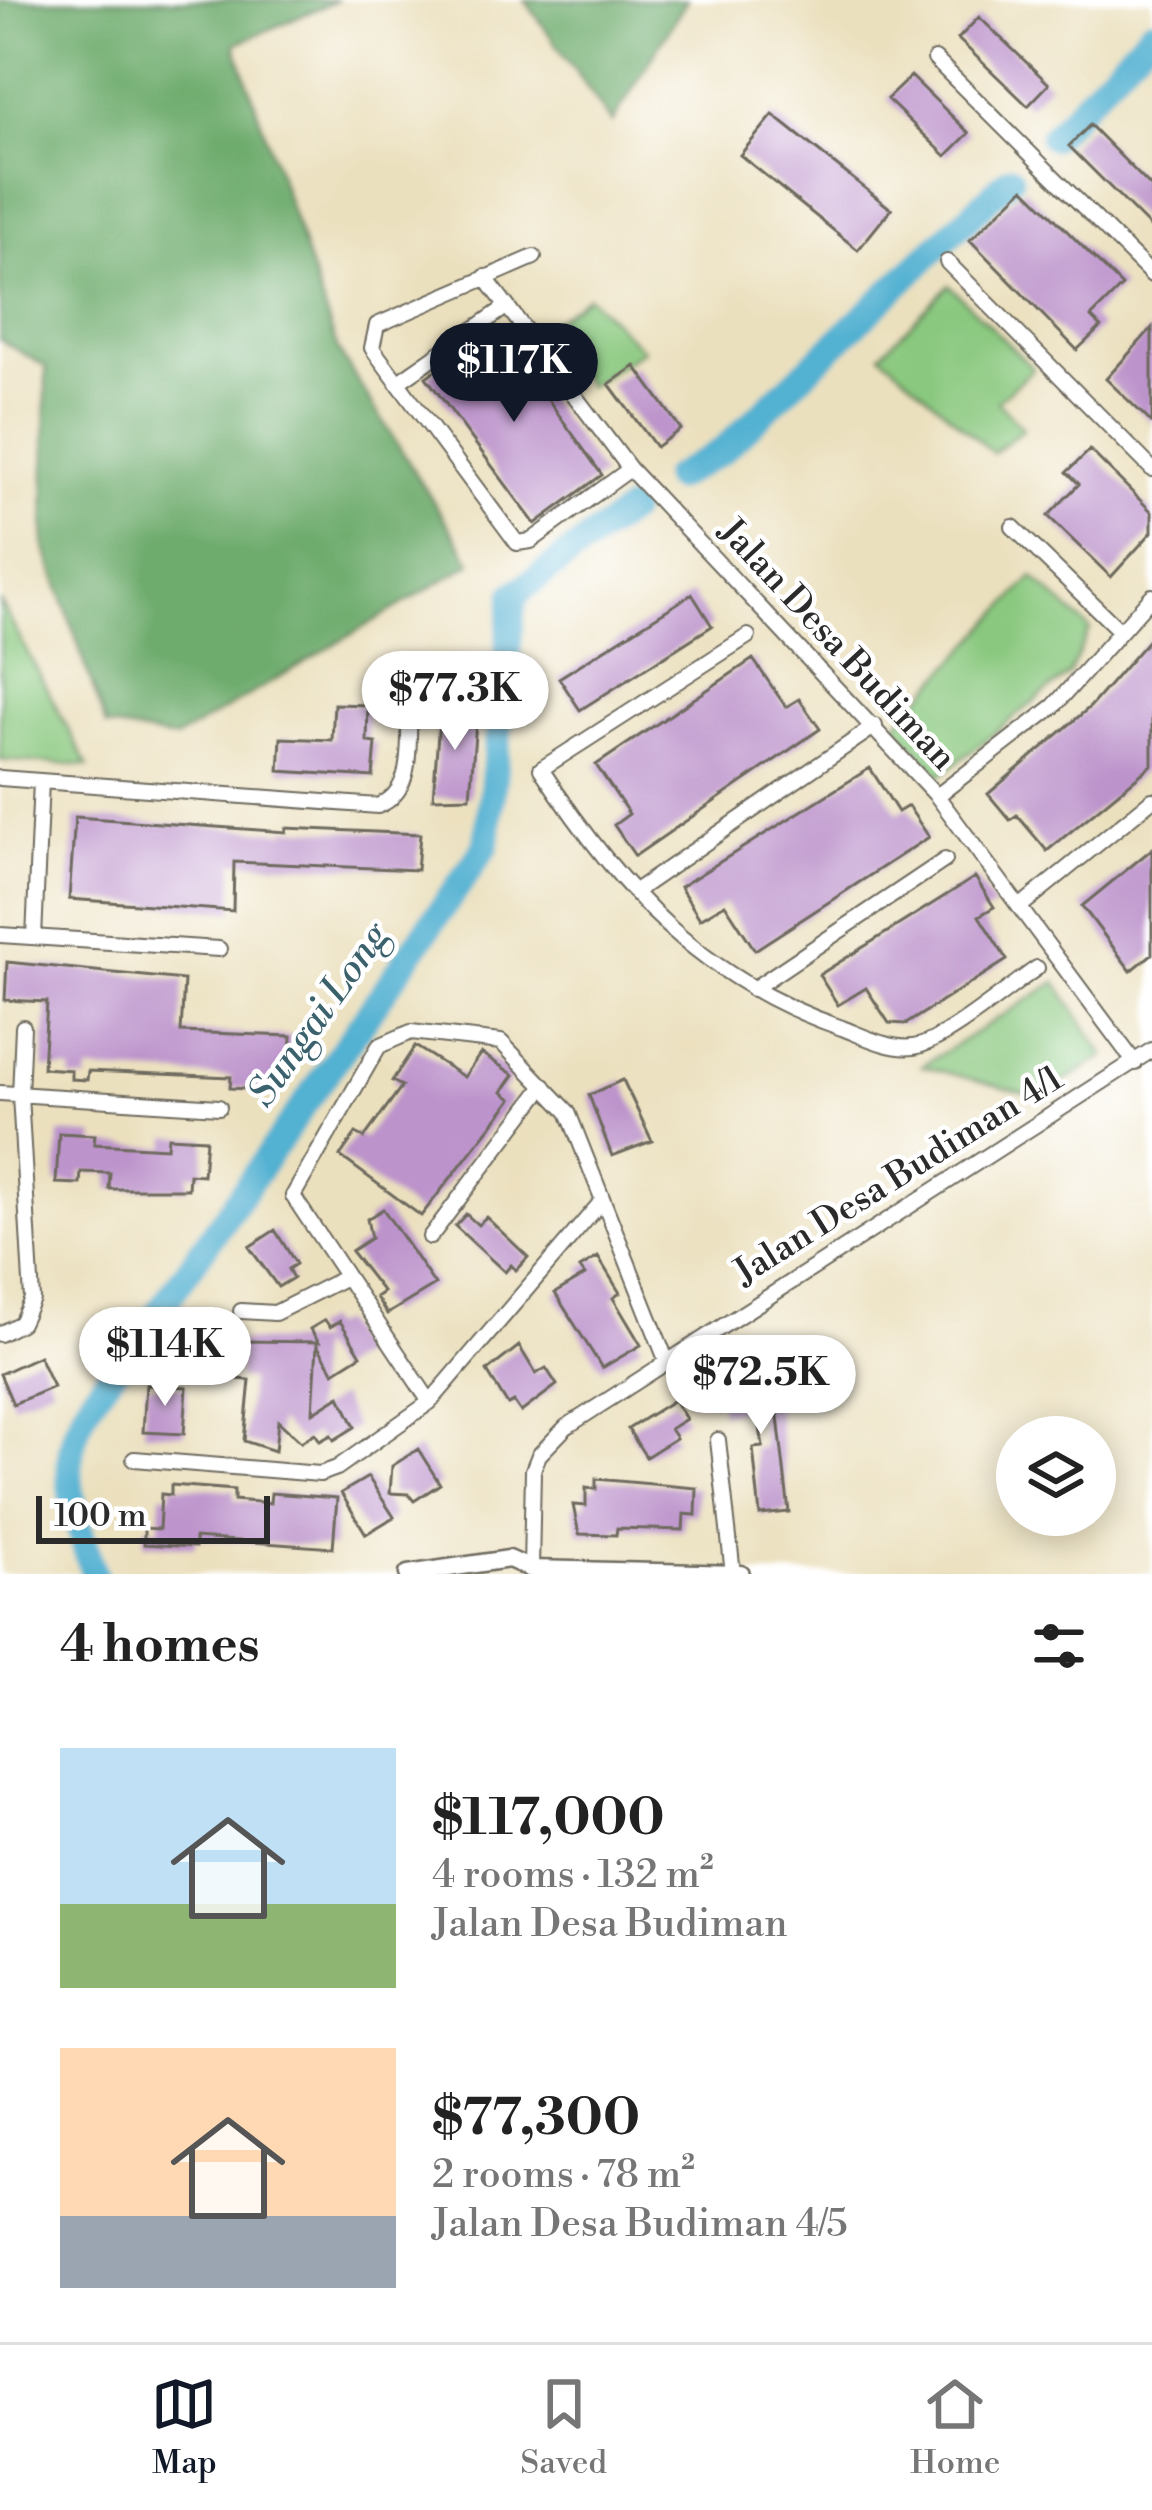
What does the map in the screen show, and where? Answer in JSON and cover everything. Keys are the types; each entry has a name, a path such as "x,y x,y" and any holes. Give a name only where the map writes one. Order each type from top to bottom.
{"street":[{"path":"934,59 1152,275"},
{"path":"534,257 377,325 372,348 517,543 532,542 630,469"},
{"path":"947,262 1152,470"},
{"name":"Jalan Desa Budiman","path":"485,277 630,469 938,796 1135,1063"},
{"path":"398,383 506,307"},
{"path":"1013,527 1120,631"},
{"path":"938,796 1054,706 1152,596"},
{"path":"748,636 541,769 606,862 690,950 753,989 799,1014 914,1047 1037,968"},
{"path":"0,778 378,806 393,800 404,784 410,708"},
{"path":"634,892 875,726"},
{"path":"34,937 40,781"},
{"path":"1022,905 1152,800"},
{"path":"753,989 945,860"},
{"path":"0,935 219,949"},
{"path":"0,1334 26,1317 32,1299 20,1095 22,1028"},
{"path":"430,1402 293,1196 379,1046 411,1031 501,1042 573,1121 667,1362"},
{"name":"Jalan Desa Budiman 4/1","path":"526,1571 531,1485 539,1455 566,1427 1152,1050"},
{"path":"430,1237 544,1086"},
{"path":"0,1094 219,1107"},
{"path":"134,1459 320,1474 430,1402 602,1201"},
{"path":"828,1241 837,1256"},
{"path":"241,1311 274,1313 344,1278"},
{"path":"408,1574 509,1559 526,1571 737,1574 718,1440"}],"green space":[{"path":"0,0 338,0 235,44 338,350 472,563 175,739 106,726 44,544 46,367 0,340"},
{"path":"525,0 687,0 612,123"},
{"path":"949,285 1033,369 997,401 1023,429 993,453 881,354"},
{"path":"588,296 643,350 588,387 548,325"},
{"path":"1033,577 1090,629 1069,674 940,776 895,725"},
{"path":"0,601 88,766 0,760"},
{"path":"1056,982 1105,1056 1039,1097 922,1066"}],"building":[{"path":"979,17 1049,84 1028,106 958,39"},
{"path":"911,76 969,133 946,156 887,99"},
{"path":"773,115 891,209 858,250 740,155"},
{"path":"1090,125 1152,188 1152,229 1069,146"},
{"path":"1024,188 1122,286 1091,317 1101,327 1077,350 970,240"},
{"path":"496,327 602,475 535,524 426,377"},
{"path":"1152,328 1152,423 1106,379"},
{"path":"635,366 681,429 656,447 609,384"},
{"path":"1090,450 1152,512 1152,532 1111,577 1048,516 1079,484 1067,472"},
{"path":"692,594 712,626 580,710 559,678"},
{"path":"1152,636 1152,765 1047,851 1017,815 1010,820 988,794 1090,707"},
{"path":"753,659 786,707 799,699 820,729 635,856 614,825 629,814 596,765"},
{"path":"334,704 368,705 367,742 376,743 373,777 279,771 281,738 332,740"},
{"path":"440,708 477,708 470,797 433,798"},
{"path":"870,768 898,812 908,806 929,837 755,950 725,904 700,919 680,887"},
{"path":"75,817 286,832 286,828 420,834 417,870 234,862 233,911 69,899"},
{"path":"1152,849 1152,954 1131,971 1082,906"},
{"path":"975,877 994,907 979,916 1007,960 906,1024 889,1023 866,988 838,1005 819,975"},
{"path":"7,962 184,980 181,1032 292,1036 291,1058 266,1090 230,1088 231,1077 88,1071 87,1080 71,1079 71,1070 43,1068 47,1002 5,1000"},
{"path":"415,1046 464,1077 481,1053 514,1075 502,1092 512,1099 421,1216 340,1156 356,1133 364,1138 402,1086 392,1081"},
{"path":"623,1080 652,1141 612,1156 589,1095"},
{"path":"59,1133 95,1135 94,1144 167,1148 168,1137 206,1139 203,1175 189,1174 188,1189 109,1189 110,1173 81,1172 80,1184 56,1183"},
{"path":"383,1209 435,1285 387,1314 376,1297 383,1292 351,1251 371,1238 367,1219"},
{"path":"466,1214 478,1225 486,1217 528,1257 516,1270 511,1265 505,1272 455,1226"},
{"path":"275,1230 296,1264 288,1269 293,1278 278,1287 249,1247"},
{"path":"598,1257 620,1293 613,1298 641,1345 602,1368 555,1293 585,1275 580,1268"},
{"path":"325,1320 330,1327 340,1321 361,1355 334,1372 317,1345 313,1413 340,1396 355,1427 334,1440 331,1435 320,1441 315,1433 301,1442 278,1421 275,1451 244,1441 250,1380 238,1379 239,1341 319,1342 310,1329"},
{"path":"519,1346 536,1374 546,1368 557,1385 521,1412 514,1402 508,1405 487,1371"},
{"path":"39,1356 53,1387 13,1404 0,1374"},
{"path":"773,1374 789,1512 760,1515 753,1448 763,1447 757,1408 721,1413 717,1382"},
{"path":"146,1385 187,1387 184,1434 143,1432"},
{"path":"674,1400 686,1419 670,1429 676,1438 646,1457 628,1429"},
{"path":"418,1449 440,1484 414,1501 408,1494 390,1493 392,1466"},
{"path":"368,1477 394,1517 366,1534 341,1493"},
{"path":"596,1479 697,1488 696,1515 684,1514 683,1530 617,1528 616,1535 579,1534 573,1505 586,1506 586,1488 596,1489"},
{"path":"171,1485 234,1490 234,1500 270,1503 271,1493 337,1498 333,1548 195,1538 195,1547 144,1544 144,1528 159,1529 161,1494 171,1495"}],"waterway":[{"name":"Sungai Long","path":"1052,137 1152,31"},
{"name":"Sungai Long","path":"675,478 722,451 1010,178"},
{"name":"Sungai Long","path":"94,1574 70,1478 77,1428 89,1403 134,1347 486,846 514,595 629,511"}]}
